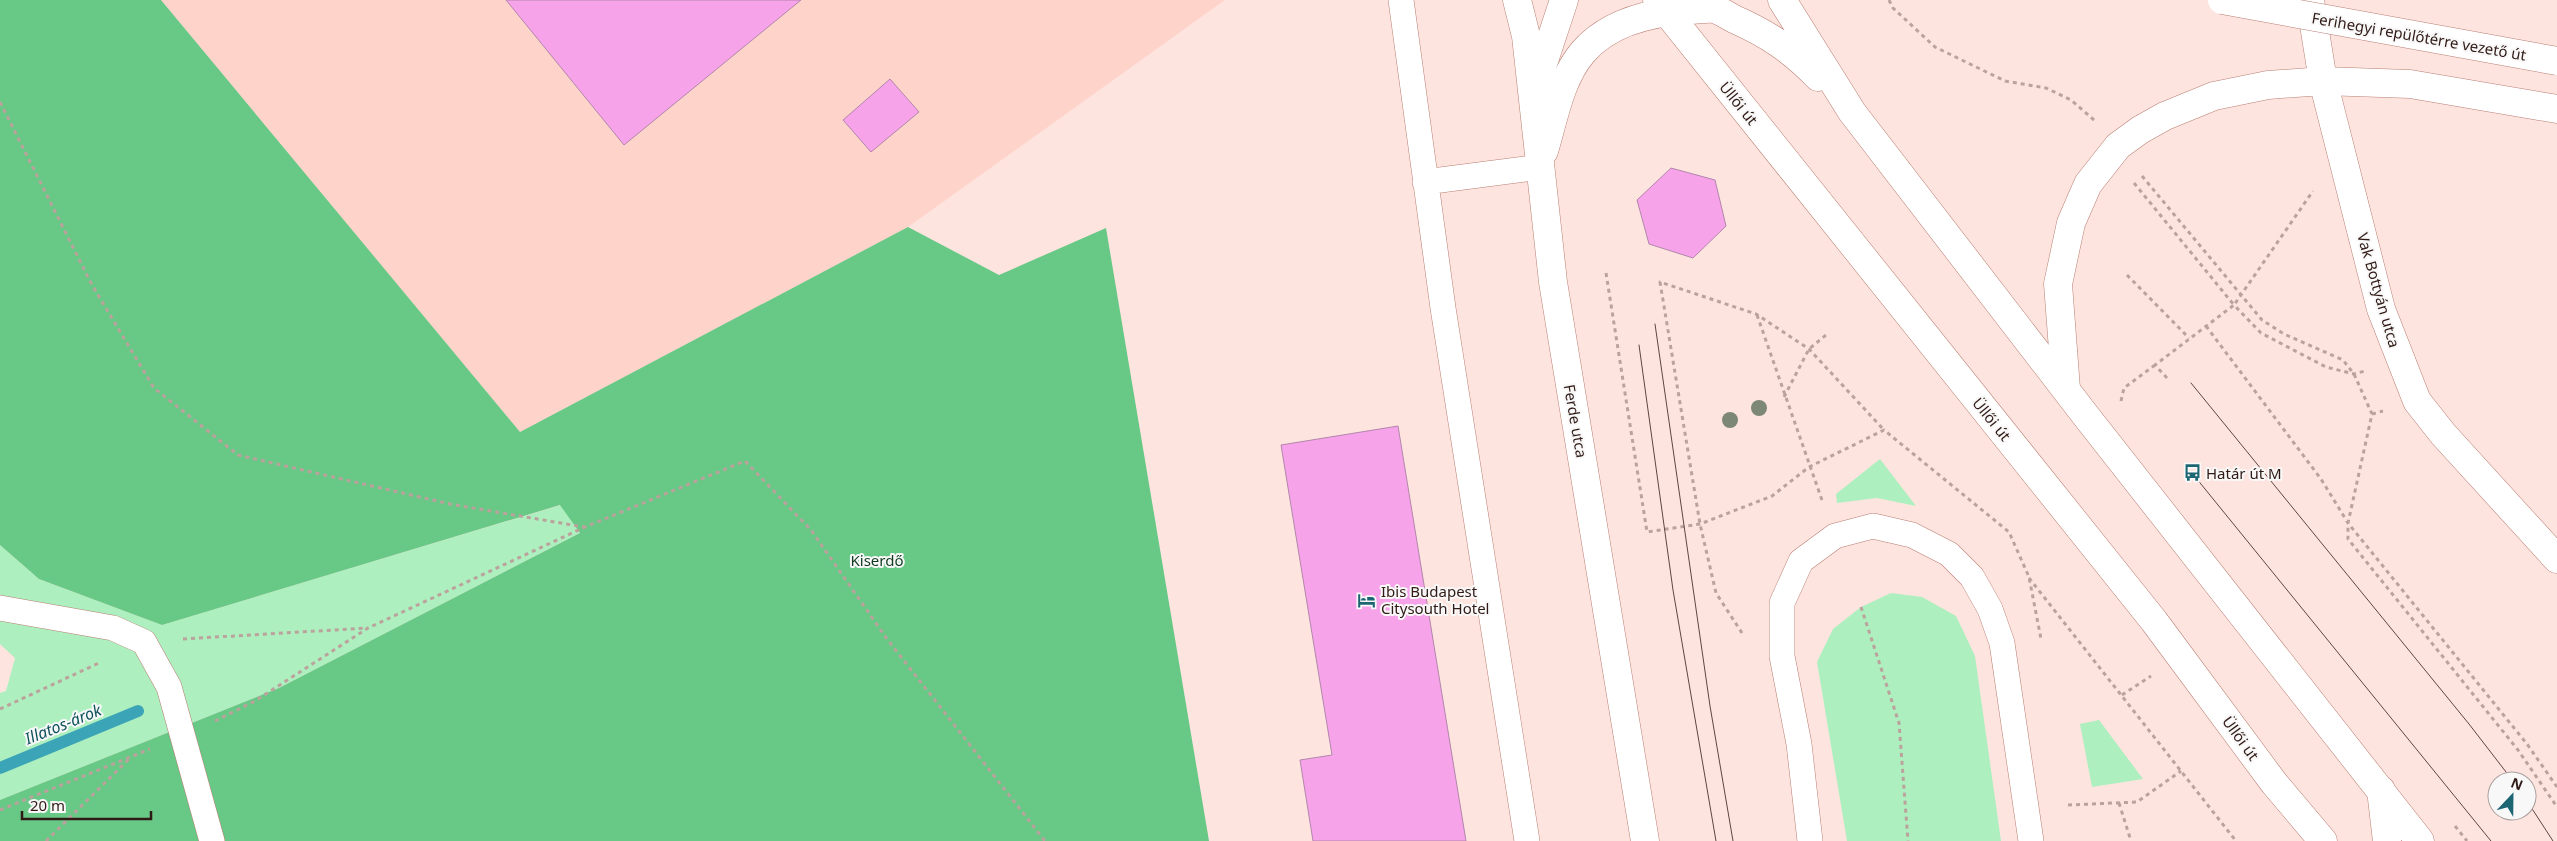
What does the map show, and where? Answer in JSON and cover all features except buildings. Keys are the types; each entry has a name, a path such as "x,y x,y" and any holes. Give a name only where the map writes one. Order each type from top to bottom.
{"main road":[{"name":"Ferde utca","path":"1517,0 1526,36 1552,282 1645,841"},
{"path":"1533,94 1564,0"},
{"path":"1782,0 1852,112 2420,841"},
{"name":"Ferihegyi repülőtérre vezető út","path":"2222,0 2557,61"},
{"name":"Vak Bottyán utca","path":"2310,0 2323,81 2381,309 2417,401 2443,434 2557,559"},
{"path":"1540,166 1560,97 1570,73 1584,51 1611,31 1661,6 1713,9 1766,33 1798,57 1852,112"},
{"name":"Üllői út","path":"1661,6 2154,621 2274,782 2323,841"},
{"path":"2066,389 2058,284 2071,223 2088,184 2118,146 2164,116 2214,96 2268,85 2323,81 2410,84 2557,109"},
{"path":"2381,789 2387,841"}],"lane":[{"path":"1401,0 1443,308 1527,841"},
{"path":"1425,182 1540,166"},
{"path":"1810,841 1800,744 1782,656 1782,603 1801,562 1836,536 1874,526 1912,535 1949,554 1972,577 1990,610 2002,643 2031,841"},
{"path":"0,608 4,611 114,628 144,642 169,687 212,841"}],"path":[{"path":"1889,0 1893,8 1935,47 2005,81 2046,88 2071,100 2118,146 2239,295 2262,320 2284,334 2343,360 2354,374 2372,414 2348,522 2348,539 2518,750 2557,807"},
{"path":"0,102 92,285 154,388 238,455 450,504 585,527"},
{"path":"2118,146 2130,179 2234,305 2261,333 2326,367 2354,374 2401,364"},
{"path":"2121,403 2124,388 2234,305 2239,295 2341,152"},
{"path":"1606,273 1646,532 1700,524 1772,496 1809,467 1884,430"},
{"path":"2128,275 2190,338"},
{"path":"1742,633 1716,593 1700,524 1660,282 1756,314 1810,349 1884,430 2010,532 2029,577 2042,639"},
{"path":"1756,314 1784,397 1827,513"},
{"path":"2206,326 2322,479 2348,522 2527,744 2557,787"},
{"path":"1784,397 1810,349 1826,335"},
{"path":"2155,364 2166,378"},
{"path":"0,810 132,756 184,737 255,701 368,628 585,527 745,461 811,530 887,639 1045,841"},
{"path":"2029,577 2236,841"},
{"path":"1861,607 1898,722 1908,841"},
{"path":"2122,695 2151,676"},
{"path":"46,841 132,756"},
{"path":"2068,805 2137,802 2182,772"},
{"path":"2119,802 2131,841"}],"shaded area":[{"path":"161,0 1225,0 908,227 520,432"}],"green space":[{"name":"Kiserdő","path":"0,0 161,0 520,432 908,227 999,275 1106,228 1209,841 0,841 0,800 279,688 580,533 560,505 162,625 39,579 0,545"},
{"path":"1880,459 1916,506 1877,498 1837,503 1836,494"},
{"path":"561,505 580,533 279,688 0,800 0,693 6,691 15,658 0,644 0,545 39,579 162,625"},
{"path":"1891,593 1922,597 1956,616 1975,656 2001,841 1847,841 1817,662 1833,629 1861,607"},
{"path":"2099,720 2143,779 2092,787 2080,724"}],"waterway":[{"name":"Illatos-árok","path":"0,768 138,711"}],"tram line":[{"path":"1655,324 1710,706 1733,841"},
{"path":"1639,345 1673,590 1716,841"},
{"path":"2191,383 2505,771"},
{"path":"2192,473 2491,841"},
{"path":"2537,816 2553,841"}],"place":[{"name":"Határ út M","path":"2192,473"},
{"name":"Ibis Budapest Citysouth Hotel","path":"1367,600"}]}
